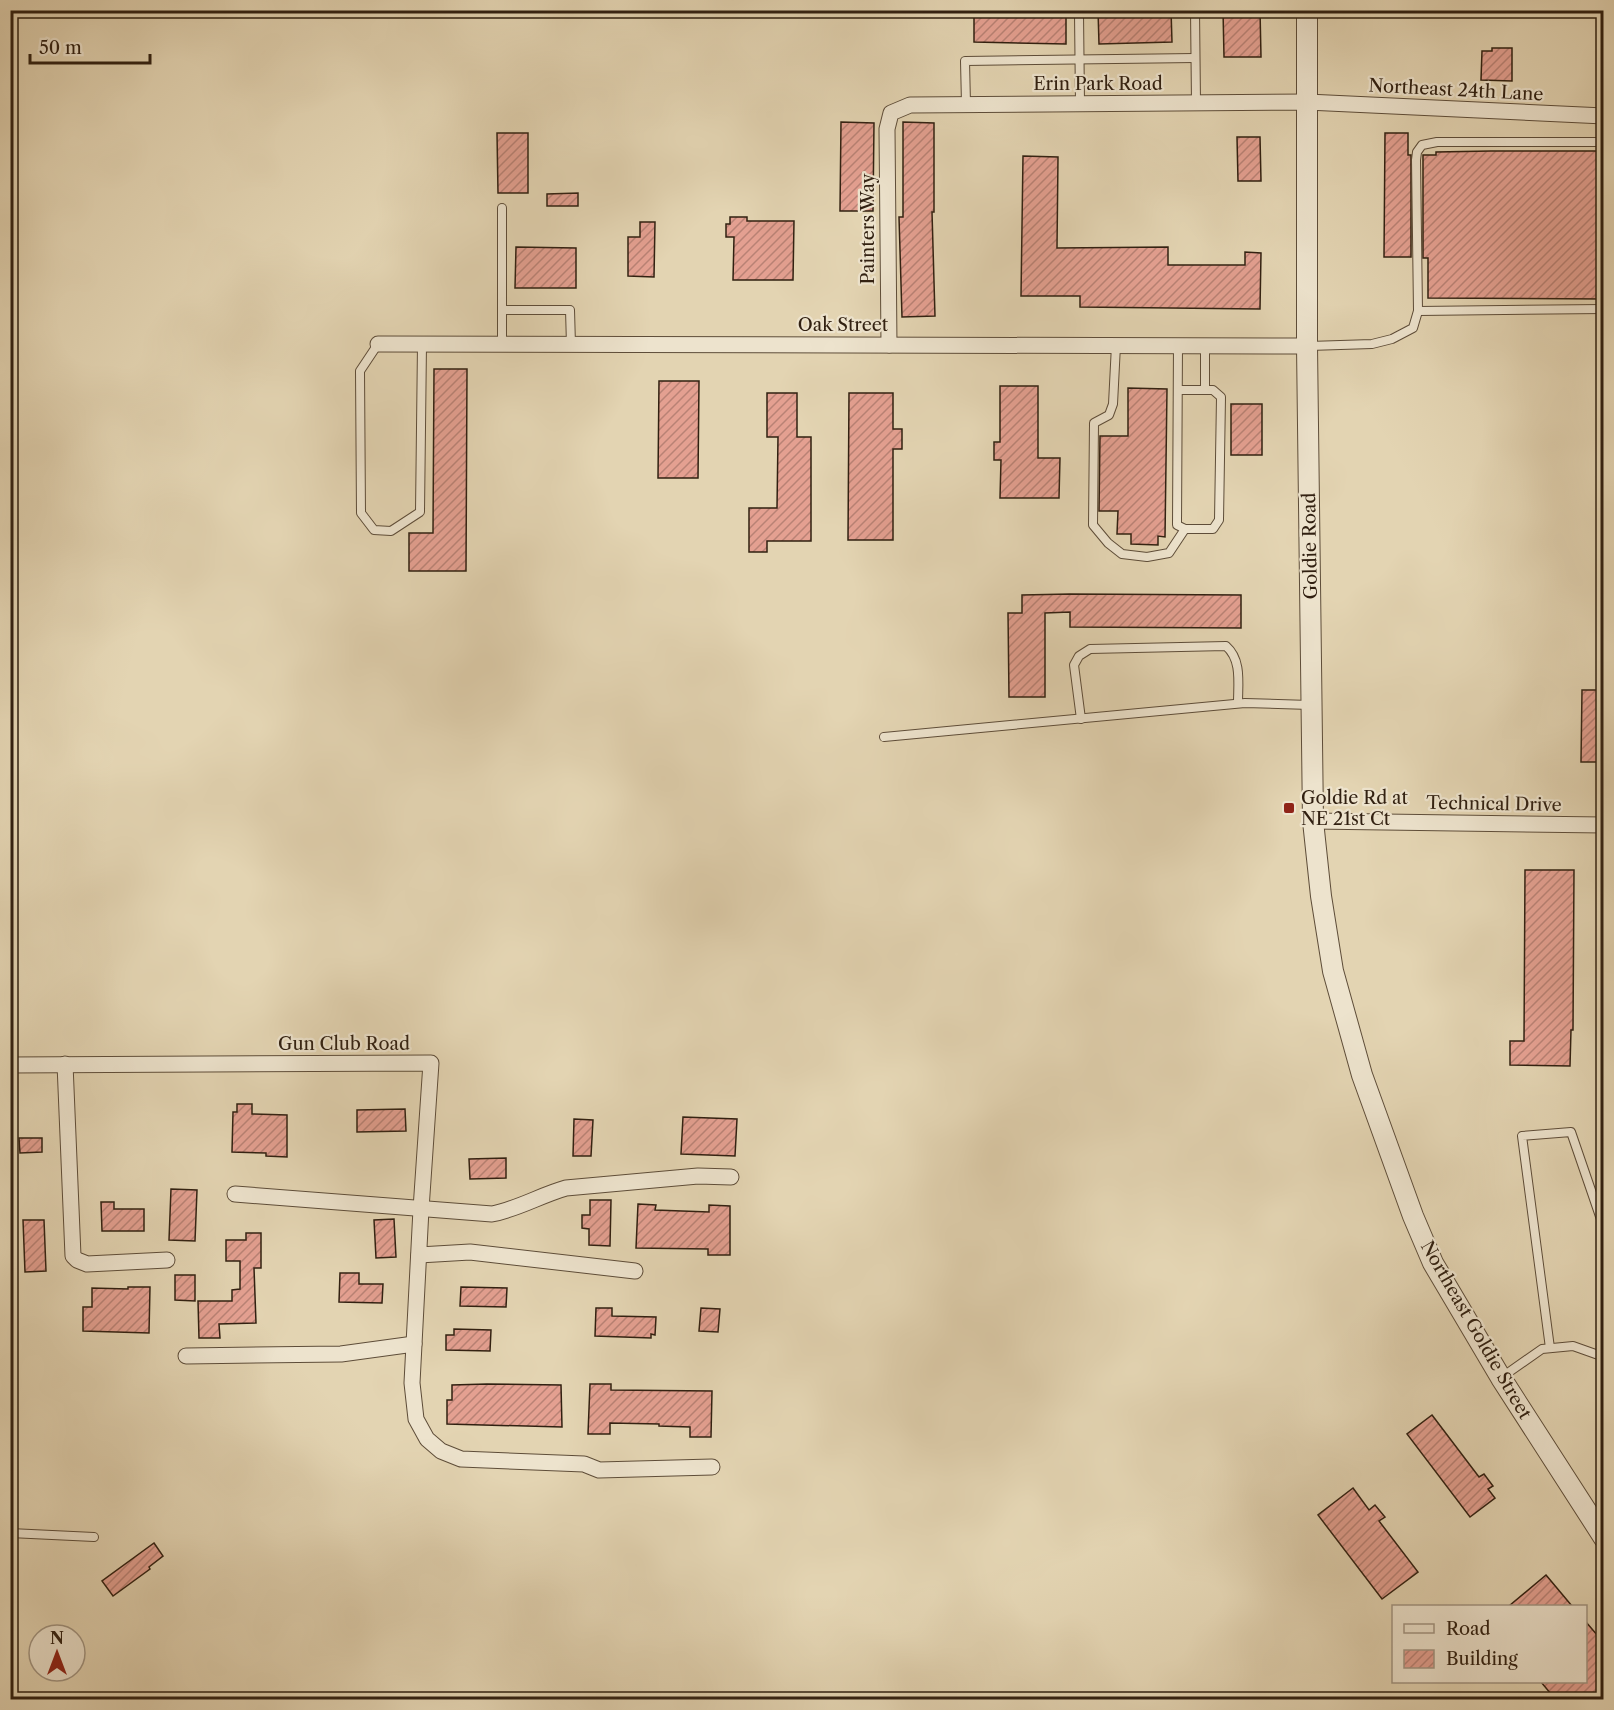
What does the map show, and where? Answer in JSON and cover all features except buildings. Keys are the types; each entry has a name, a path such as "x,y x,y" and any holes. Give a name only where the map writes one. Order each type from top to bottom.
{"street":[{"name":"Goldie Road","path":"1307,10 1307,346 1313,821 1321,896 1333,971 1362,1075"},
{"name":"Erin Park Road","path":"891,113 910,105 1307,102"},
{"name":"Northeast 24th Lane","path":"1307,102 1604,116"},
{"name":"Painters Way","path":"889,345 887,129 891,113"},
{"name":"Oak Street","path":"378,345 1307,346"},
{"name":"Technical Drive","path":"1313,821 1604,825"},
{"name":"Gun Club Road","path":"10,1065 432,1063 418,1255 412,1383 416,1419 427,1439 441,1451 461,1459 584,1464 599,1470 712,1467"},
{"path":"65,1064 73,1256 87,1264 167,1260"},
{"name":"Northeast Goldie Street","path":"1362,1075 1413,1216 1433,1263 1501,1378 1604,1539"},
{"path":"235,1194 492,1214 510,1211 547,1193 566,1188 698,1176 731,1177"},
{"path":"418,1255 470,1252 635,1271"},
{"path":"186,1356 341,1354 414,1344"}],"lane":[{"path":"1195,10 1196,103"},
{"path":"1079,13 1080,104"},
{"path":"966,104 965,61 1196,58"},
{"path":"1307,346 1372,344 1392,339 1413,328 1418,311 1416,160 1417,152 1422,146 1437,142 1604,142"},
{"path":"502,208 502,345"},
{"path":"1418,311 1604,309"},
{"path":"502,310 570,310 571,345"},
{"path":"378,345 360,371 361,513 374,530 392,531 420,512 422,345"},
{"path":"1116,345 1113,404 1109,415 1094,423 1093,525 1108,543 1122,554 1148,557 1169,553 1185,529"},
{"path":"1178,345 1177,525 1185,529 1214,529 1219,519 1221,397 1213,390 1178,390"},
{"path":"1204,345 1205,390"},
{"path":"1080,718 1074,665 1079,656 1090,649 1226,646 1232,651 1237,662 1238,703"},
{"path":"884,737 1238,703 1311,705"},
{"path":"1550,1348 1522,1136 1571,1132 1604,1228"},
{"path":"1501,1378 1542,1349 1573,1346 1604,1357"},
{"path":"10,1533 94,1537"}],"place":[{"name":"Goldie Rd at NE 21st Ct","path":"1289,808"}]}
